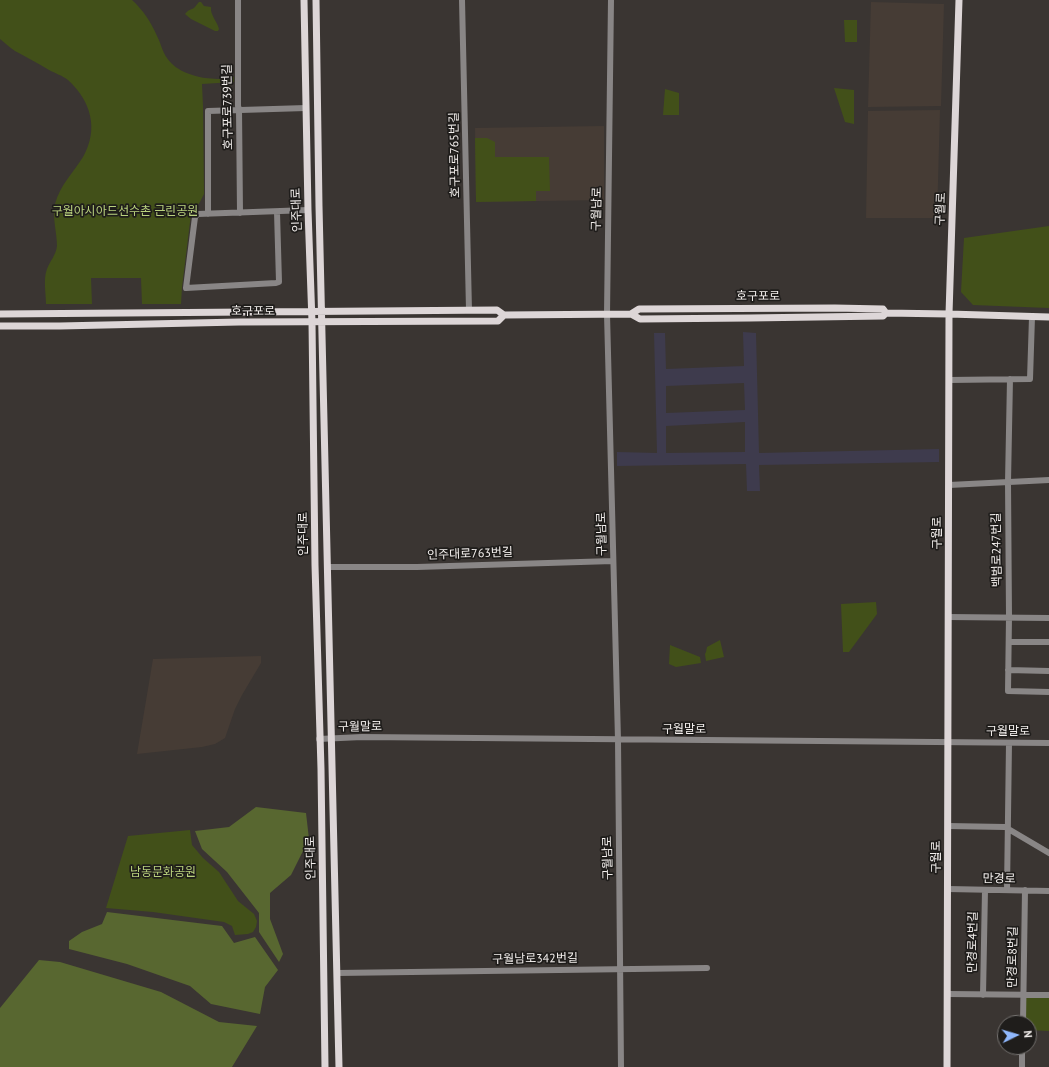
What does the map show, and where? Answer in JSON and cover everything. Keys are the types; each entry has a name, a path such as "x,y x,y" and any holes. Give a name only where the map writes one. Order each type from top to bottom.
{"main road":[{"name":"인주대로","path":"304,0 308,210 312,312 315,565 319,681 325,1067"},
{"name":"인주대로","path":"316,0 326,567 339,1067"},
{"name":"구월로","path":"947,1067 949,314 959,0"},
{"name":"호구포로","path":"0,314 497,310 504,315 631,314 640,319 883,316 886,313 1049,317"},
{"name":"호구포로","path":"0,326 231,322 498,321 504,315"}],"street":[{"name":"호구포로739번길","path":"238,0 240,213"},
{"name":"호구포로765번길","path":"462,0 469,310"},
{"name":"구월남로","path":"611,0 607,314 618,740 621,1067"},
{"path":"208,214 208,111 306,108"},
{"path":"277,212 279,282 186,288 195,217 198,214 308,210"},
{"path":"949,380 1030,379 1032,317"},
{"name":"백범로247번길","path":"1010,379 1008,482 1008,691 1049,692"},
{"path":"949,485 1049,480"},
{"name":"인주대로763번길","path":"326,567 417,567 613,561"},
{"path":"948,617 1049,618"},
{"path":"1009,642 1049,642"},
{"path":"1008,670 1049,671"},
{"name":"구월말로","path":"319,739 362,737 1049,743"},
{"path":"1007,890 1009,743"},
{"path":"948,826 1005,828 1049,853"},
{"name":"만경로","path":"948,889 1049,891"},
{"name":"만경로4번길","path":"983,995 985,890"},
{"name":"만경로8번길","path":"1023,1015 1025,890"},
{"name":"구월남로342번길","path":"337,973 707,968"},
{"path":"948,994 1049,995"},
{"path":"1022,1055 1022,1067"}],"shaded area":[{"path":"871,2 944,4 941,106 868,107"},
{"path":"940,110 937,218 866,218 868,111"},
{"path":"604,126 604,200 476,202 475,128"},
{"path":"743,332 756,333 759,453 939,449 939,462 759,465 760,491 747,491 746,464 617,466 617,452 657,453 654,333 665,333 666,369 744,366","holes":["744,383 745,410 666,413 666,386","745,422 745,452 666,453 666,426"]},
{"path":"261,656 261,663 235,709 225,738 215,744 202,747 137,754 153,659"}],"green space":[{"name":"구월아시아드선수촌 근린공원","path":"0,0 132,0 146,16 155,31 167,59 176,67 187,73 205,78 232,79 234,76 234,82 202,84 204,194 191,214 181,304 142,304 141,278 91,278 92,304 46,304 46,273 57,246 54,214 55,204 63,185 83,157 88,147 91,136 90,116 82,97 68,80 15,51 0,39"},
{"path":"199,2 201,2 204,6 211,7 219,29 218,31 215,31 191,19 185,14 194,8"},
{"path":"844,20 857,20 857,42 845,42"},
{"path":"834,88 854,90 854,124 845,122"},
{"path":"665,89 679,93 679,115 663,115"},
{"path":"475,138 487,138 495,142 495,157 549,157 550,191 536,191 536,201 476,202"},
{"path":"1049,226 1049,308 973,305 961,292 964,238"},
{"path":"876,602 877,614 849,652 843,652 841,604"},
{"path":"720,640 724,657 706,661 705,654 707,647"},
{"path":"670,645 700,657 701,663 676,667 669,664"},
{"path":"256,807 306,813 309,839 291,875 270,893 270,919 283,954 279,962 259,932 259,913 227,872 202,849 195,831 229,827"},
{"name":"남동문화공원","path":"190,830 192,845 203,858 219,872 238,901 254,914 257,921 253,932 235,935 232,926 224,922 153,912 106,908 128,836"},
{"path":"107,912 222,926 234,943 255,937 278,970 265,987 260,1014 211,1004 190,986 127,964 69,949 69,941 82,932 102,924"},
{"path":"39,960 60,962 161,992 219,1022 257,1026 232,1067 0,1067 0,1008"},
{"path":"1026,997 1049,998 1049,1031 1037,1030 1037,1015 1025,1015"}]}
